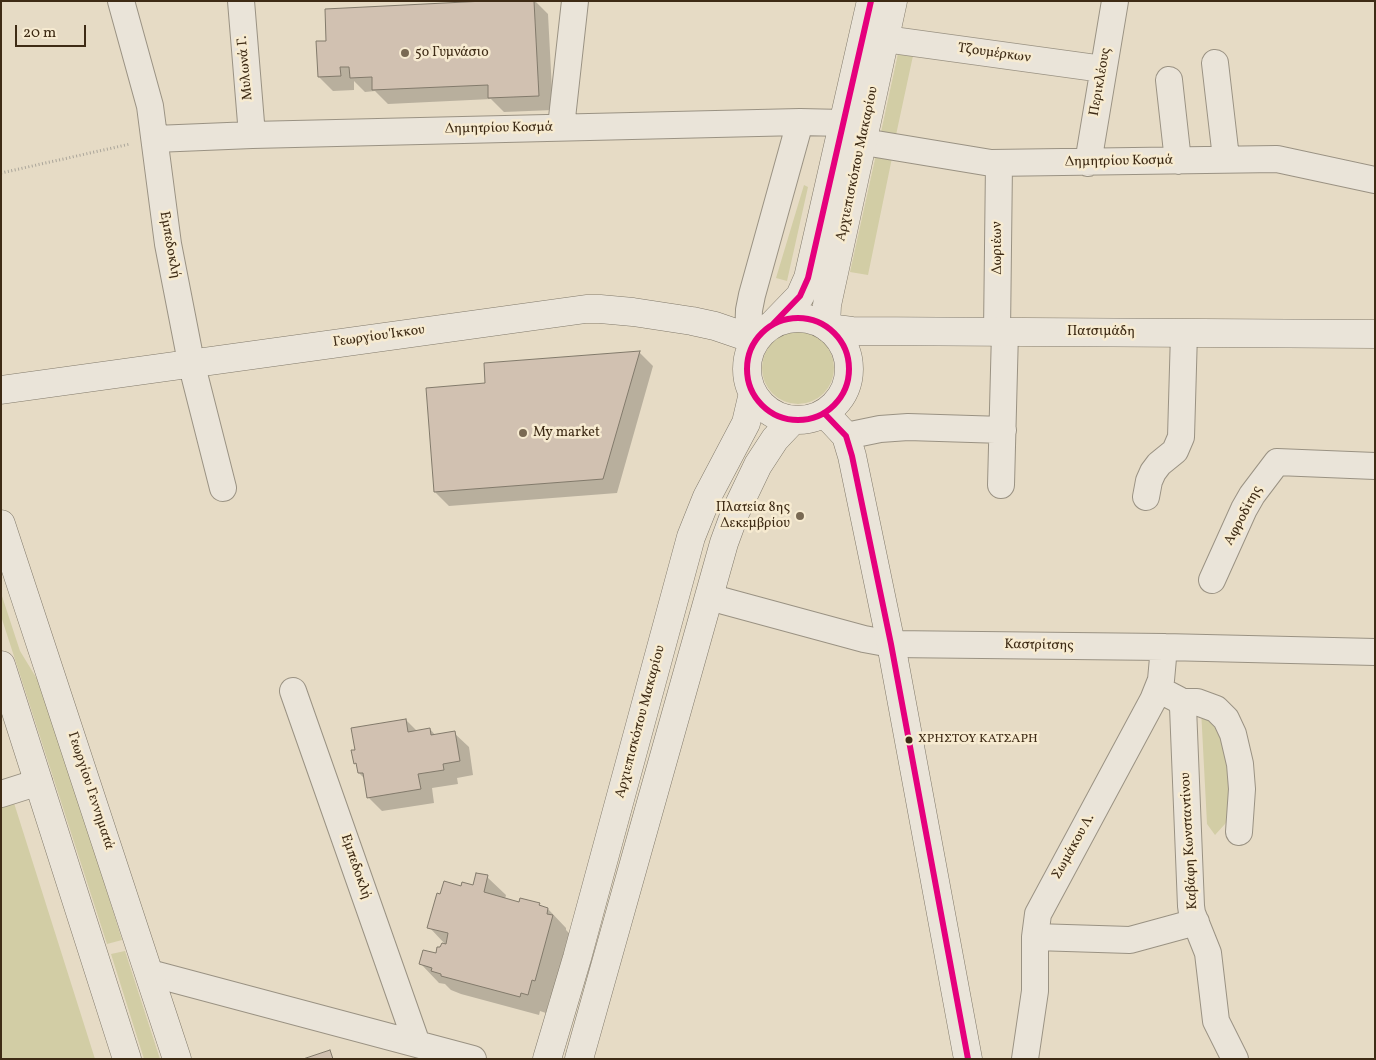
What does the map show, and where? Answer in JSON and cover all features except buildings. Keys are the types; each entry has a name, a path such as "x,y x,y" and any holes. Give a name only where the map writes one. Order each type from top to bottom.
{"main road":[{"path":"758,334 793,318 805,318 827,327 843,345 848,357 847,383 842,395 834,405 824,413 812,418 793,420 776,416 766,409 753,393 748,382 747,363 749,353 758,334 800,296 808,278 871,1"},
{"name":"Αρχιεπισκόπου Μακαρίου","path":"827,327 827,305 864,142 893,1"},
{"name":"Γεωργίου Ίκκου","path":"1,390 192,362 586,309 633,312 758,334"},
{"name":"Πατσιμάδη","path":"827,327 852,331 1375,334"},
{"name":"Αρχιεπισκόπου Μακαρίου","path":"546,1059 577,958 691,537 707,497 746,423 753,393"},
{"path":"824,413 846,436 852,456 891,644 968,1059"},
{"path":"579,1059 724,543 735,513 764,454 793,420"},
{"name":"Γεωργίου Γεννηματά","path":"1,524 177,1059"},
{"path":"1,665 127,1059"}],"street":[{"name":"Εμπεδοκλή","path":"121,1 150,106 156,138 157,168 168,244 192,362 223,488"},
{"name":"Μυλωνά Γ.","path":"241,1 252,135"},
{"path":"561,127 575,1"},
{"name":"Περικλέους","path":"1088,162 1115,1"},
{"name":"Τζουμέρκων","path":"885,39 1104,69"},
{"path":"1215,63 1226,158"},
{"path":"1169,80 1178,161"},
{"name":"Δημητρίου Κοσμά","path":"156,138 561,127 800,122 843,123"},
{"path":"758,334 749,310 800,122"},
{"name":"Δημητρίου Κοσμά","path":"864,142 998,163 1178,161 1226,158 1277,159 1375,180"},
{"name":"Δωριέων","path":"998,163 1003,430 1002,485"},
{"path":"1146,497 1149,481 1154,472 1159,464 1175,451 1180,437 1184,333"},
{"path":"846,436 880,429 908,427 1003,430"},
{"name":"Αφροδίτης","path":"1212,580 1244,509 1276,462 1375,466"},
{"name":"Καστρίτσης","path":"709,597 864,639 891,644 1164,647 1375,652"},
{"name":"Σωμάκου Λ.","path":"1026,1059 1035,991 1035,937 1038,914 1158,689 1162,674 1164,647"},
{"path":"1158,689 1181,702 1196,702 1216,709 1226,719 1233,734 1240,764 1242,789 1239,832"},
{"name":"Εμπεδοκλή","path":"292,691 417,1044"},
{"name":"Καβάφη Κωνσταντίνου","path":"1181,702 1184,714 1191,906 1208,953 1216,1020 1235,1059"},
{"path":"1,794 39,782"},
{"path":"1035,937 1130,940 1196,922"},
{"path":"150,973 473,1059"}],"path":[{"path":"1,173 156,138"}],"shaded area":[{"path":"899,49 914,51 896,135 881,132"},
{"path":"877,150 893,153 868,275 850,272"},
{"path":"804,185 808,187 787,281 776,278"},
{"path":"798,332 818,338 828,348 834,368 828,388 818,398 798,404 778,398 768,388 762,368 768,348 778,338"},
{"path":"1,593 20,651 45,692 122,940 107,944 1,616"},
{"path":"1201,709 1225,732 1231,812 1225,824 1215,835 1207,824"},
{"path":"14,803 95,1059 1,1059 1,806"},
{"path":"125,951 160,1059 144,1059 111,954"}],"transit line":[{"path":"772,325 800,296 808,278 871,1"},
{"path":"798,318 818,322 834,333 845,349 849,369 845,389 834,405 818,416 798,420 778,416 762,405 751,389 747,369 751,349 762,333 778,322 798,318"},
{"path":"824,413 846,436 852,456 891,644 968,1059"}],"place":[{"name":"5ο Γυμνάσιο","path":"405,53"},
{"name":"My market","path":"523,433"},
{"name":"Πλατεία 8ης Δεκεμβρίου","path":"800,516"},
{"name":"ΧΡΗΣΤΟΥ ΚΑΤΣΑΡΗ","path":"909,740"}]}
